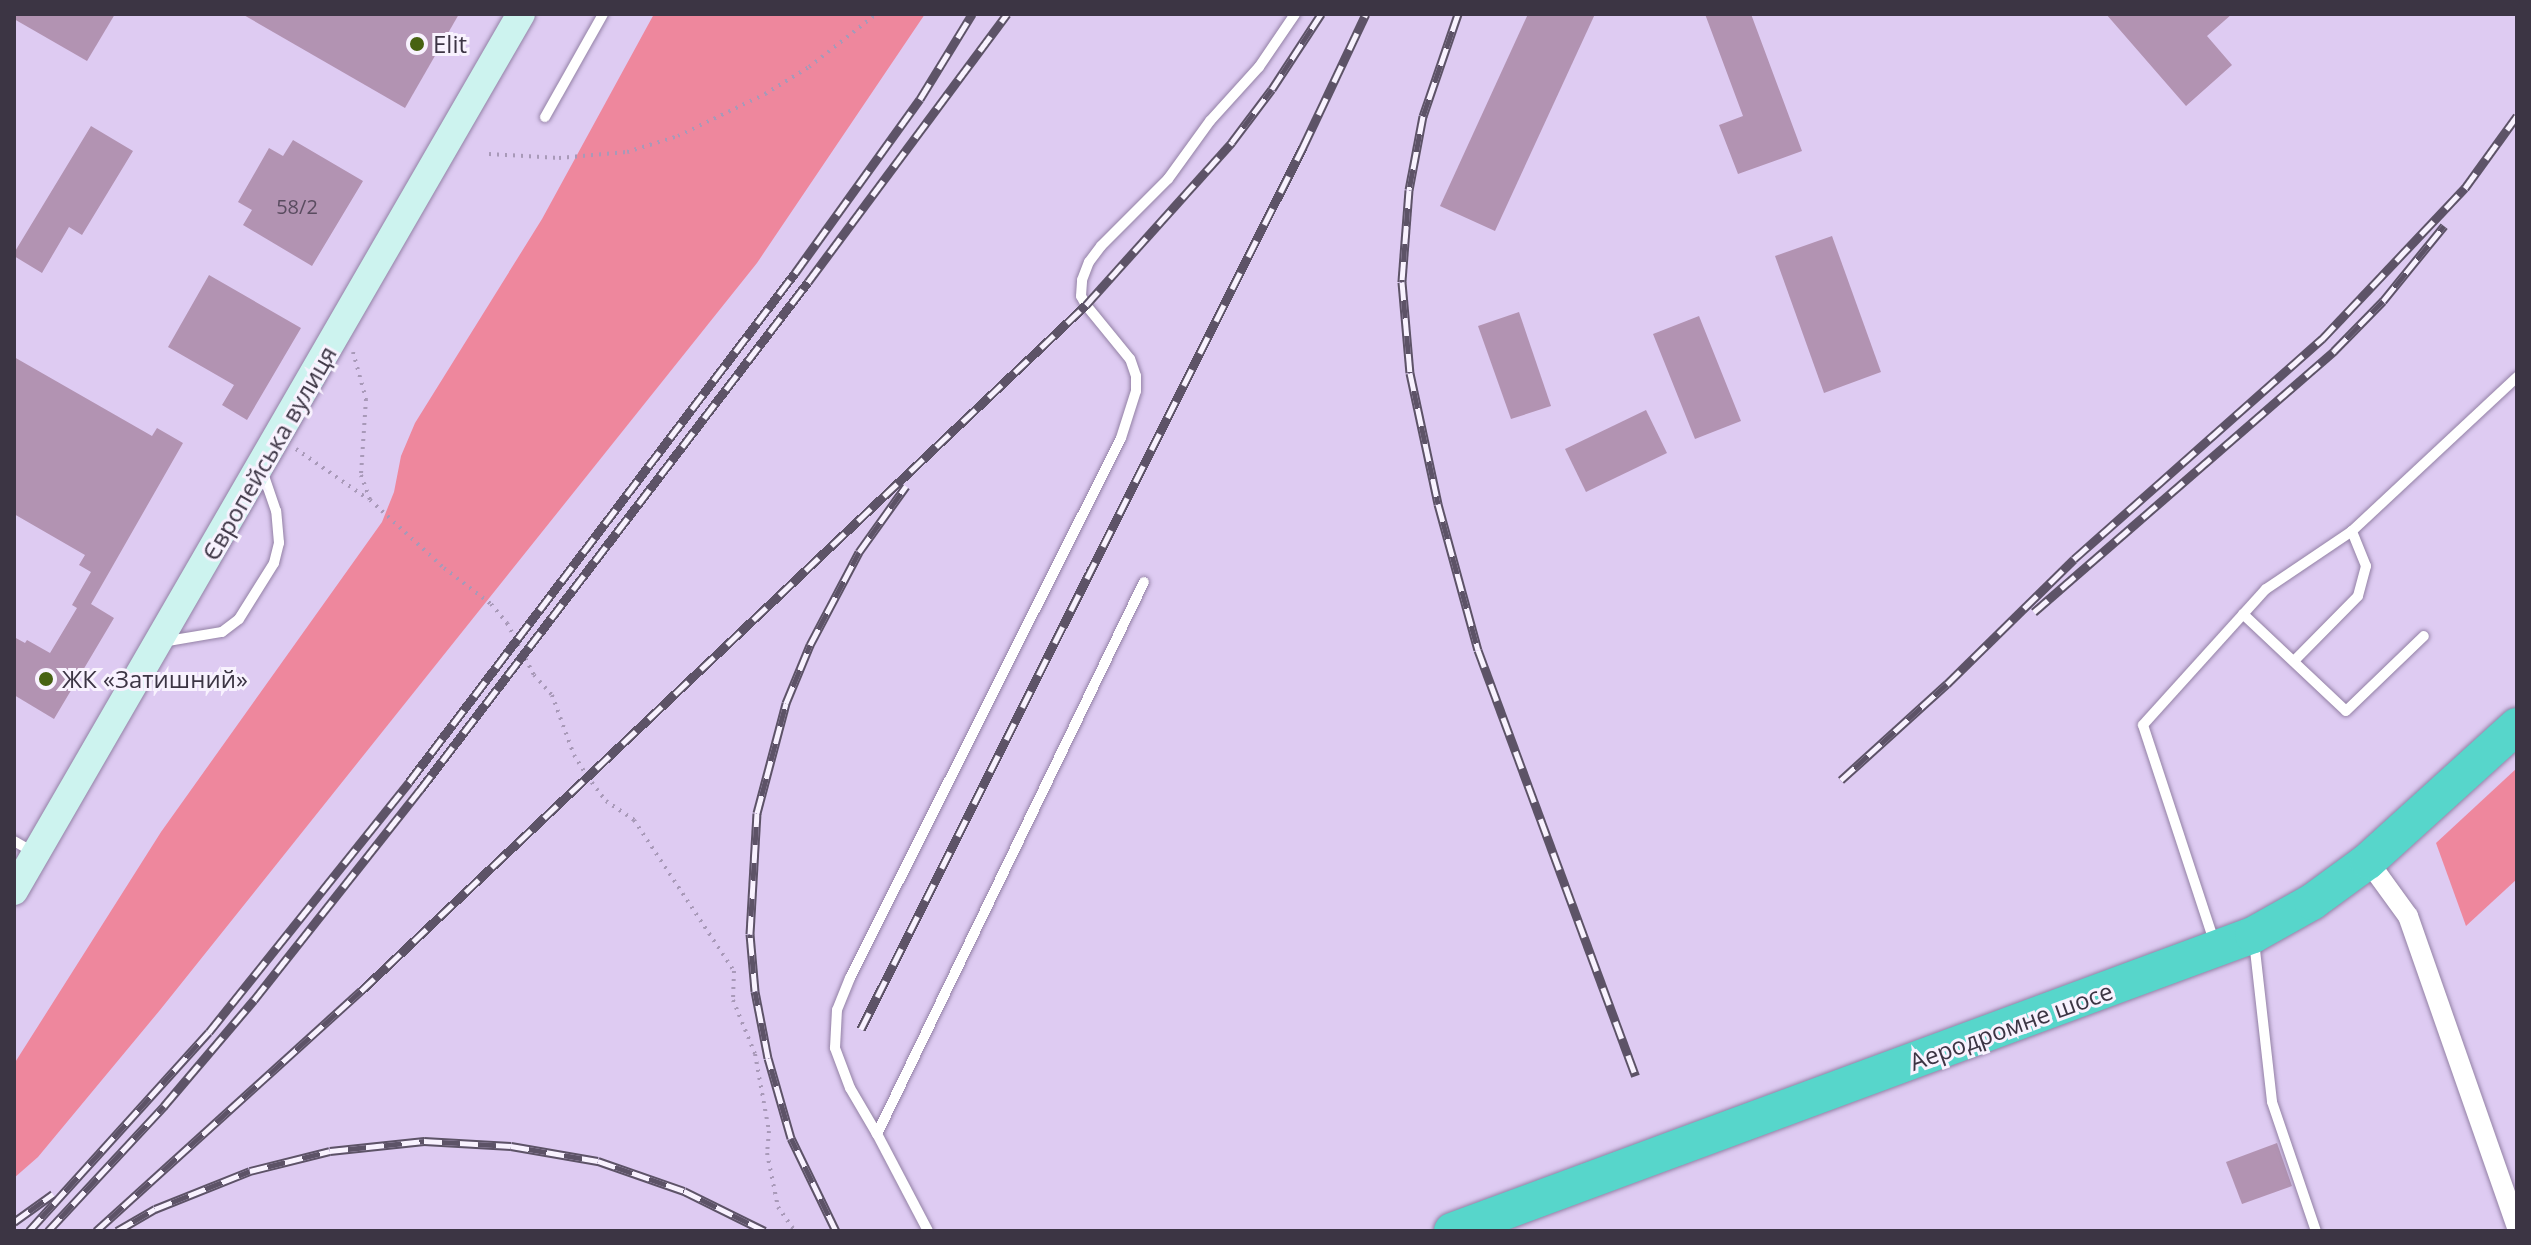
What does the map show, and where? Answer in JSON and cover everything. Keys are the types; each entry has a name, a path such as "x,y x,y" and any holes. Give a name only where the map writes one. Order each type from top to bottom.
{"highway":[{"name":"Аеродромне шосе","path":"1452,1231 2217,951 2253,935 2312,902 2368,861 2517,726"}],"main road":[{"name":"Європейська вулиця","path":"14,891 24,847 160,643 521,14"}],"street":[{"path":"2368,861 2408,916 2517,1227"}],"lane":[{"path":"545,117 603,14"},
{"path":"928,1231 850,1088 835,1048 837,1010 850,978 1116,449 1136,391 1136,376 1130,359 1081,296 1082,280 1089,262 1168,179 1210,121 1259,67 1295,14"},
{"path":"2217,951 2143,725 2266,589 2352,531 2517,377"},
{"path":"160,643 222,632 239,619 274,563 279,543 276,511 261,467"},
{"path":"2294,661 2358,596 2366,566 2352,531"},
{"path":"877,1134 1144,582"},
{"path":"2243,614 2346,711 2424,636"},
{"path":"2253,935 2272,1102 2316,1231"}],"path":[{"path":"489,154 559,158 613,153 678,136 798,74 849,38 876,14"},
{"path":"344,320 366,399 361,475 370,500"},
{"path":"292,447 370,500 444,568 491,604 507,623 534,675 552,695 574,755 587,776 606,801 634,820 734,971 733,1000 755,1054 769,1131 767,1153 773,1168 778,1207 795,1231"}],"shaded area":[{"path":"654,14 925,14 757,263 160,1010 38,1157 14,1178 14,1064 161,832 382,522 394,492 401,456 415,423 542,219"},
{"path":"2517,768 2517,879 2466,926 2436,843"}],"building":[{"path":"14,14 115,14 87,61 14,19"},
{"path":"242,14 459,14 405,108"},
{"path":"1528,14 1595,14 1495,231 1440,206"},
{"path":"1705,14 1751,14 1802,151 1738,174 1719,125 1743,116"},
{"path":"2106,14 2232,14 2207,36 2232,65 2186,106"},
{"path":"91,126 133,151 82,235 69,227 42,273 14,256 14,253"},
{"path":"293,140 363,181 312,266 243,225 252,210 238,202 269,148 283,156"},
{"path":"1832,236 1881,372 1824,393 1775,256"},
{"path":"209,275 301,328 247,420 222,405 234,385 168,347"},
{"path":"1519,312 1551,406 1511,419 1478,326"},
{"path":"1699,316 1741,421 1695,439 1653,334"},
{"path":"14,357 152,436 157,428 183,443 91,604 114,618 54,719 14,695 14,637 25,643 27,640 50,653 77,608 72,605 91,572 79,565 85,555 14,514"},
{"path":"1646,410 1667,453 1586,492 1565,449"},
{"path":"2277,1143 2292,1186 2242,1204 2226,1162"}],"railway":[{"path":"29,1231 209,1032 409,782 795,273 920,99 972,14"},
{"path":"48,1231 164,1106 254,1000 420,790 808,282 1007,14"},
{"path":"96,1231 361,991 1086,305 1232,142 1272,89 1321,14"},
{"path":"861,1029 1303,147 1366,14"},
{"path":"1458,14 1423,116 1409,190 1402,282 1410,373 1438,504 1478,650 1636,1076"},
{"path":"1841,780 1947,684 2074,559 2322,339 2465,188 2517,116"},
{"path":"2034,612 2334,351 2383,301 2444,226"},
{"path":"836,1231 791,1138 768,1058 755,991 750,934 757,813 786,703 810,645 859,552 906,486"},
{"path":"117,1231 155,1209 250,1171 330,1151 424,1141 511,1146 598,1161 684,1191 765,1231"},
{"path":"14,1222 53,1194"}],"place":[{"name":"Elit","path":"417,44"},
{"name":"ЖК «Затишний»","path":"46,679"}]}
